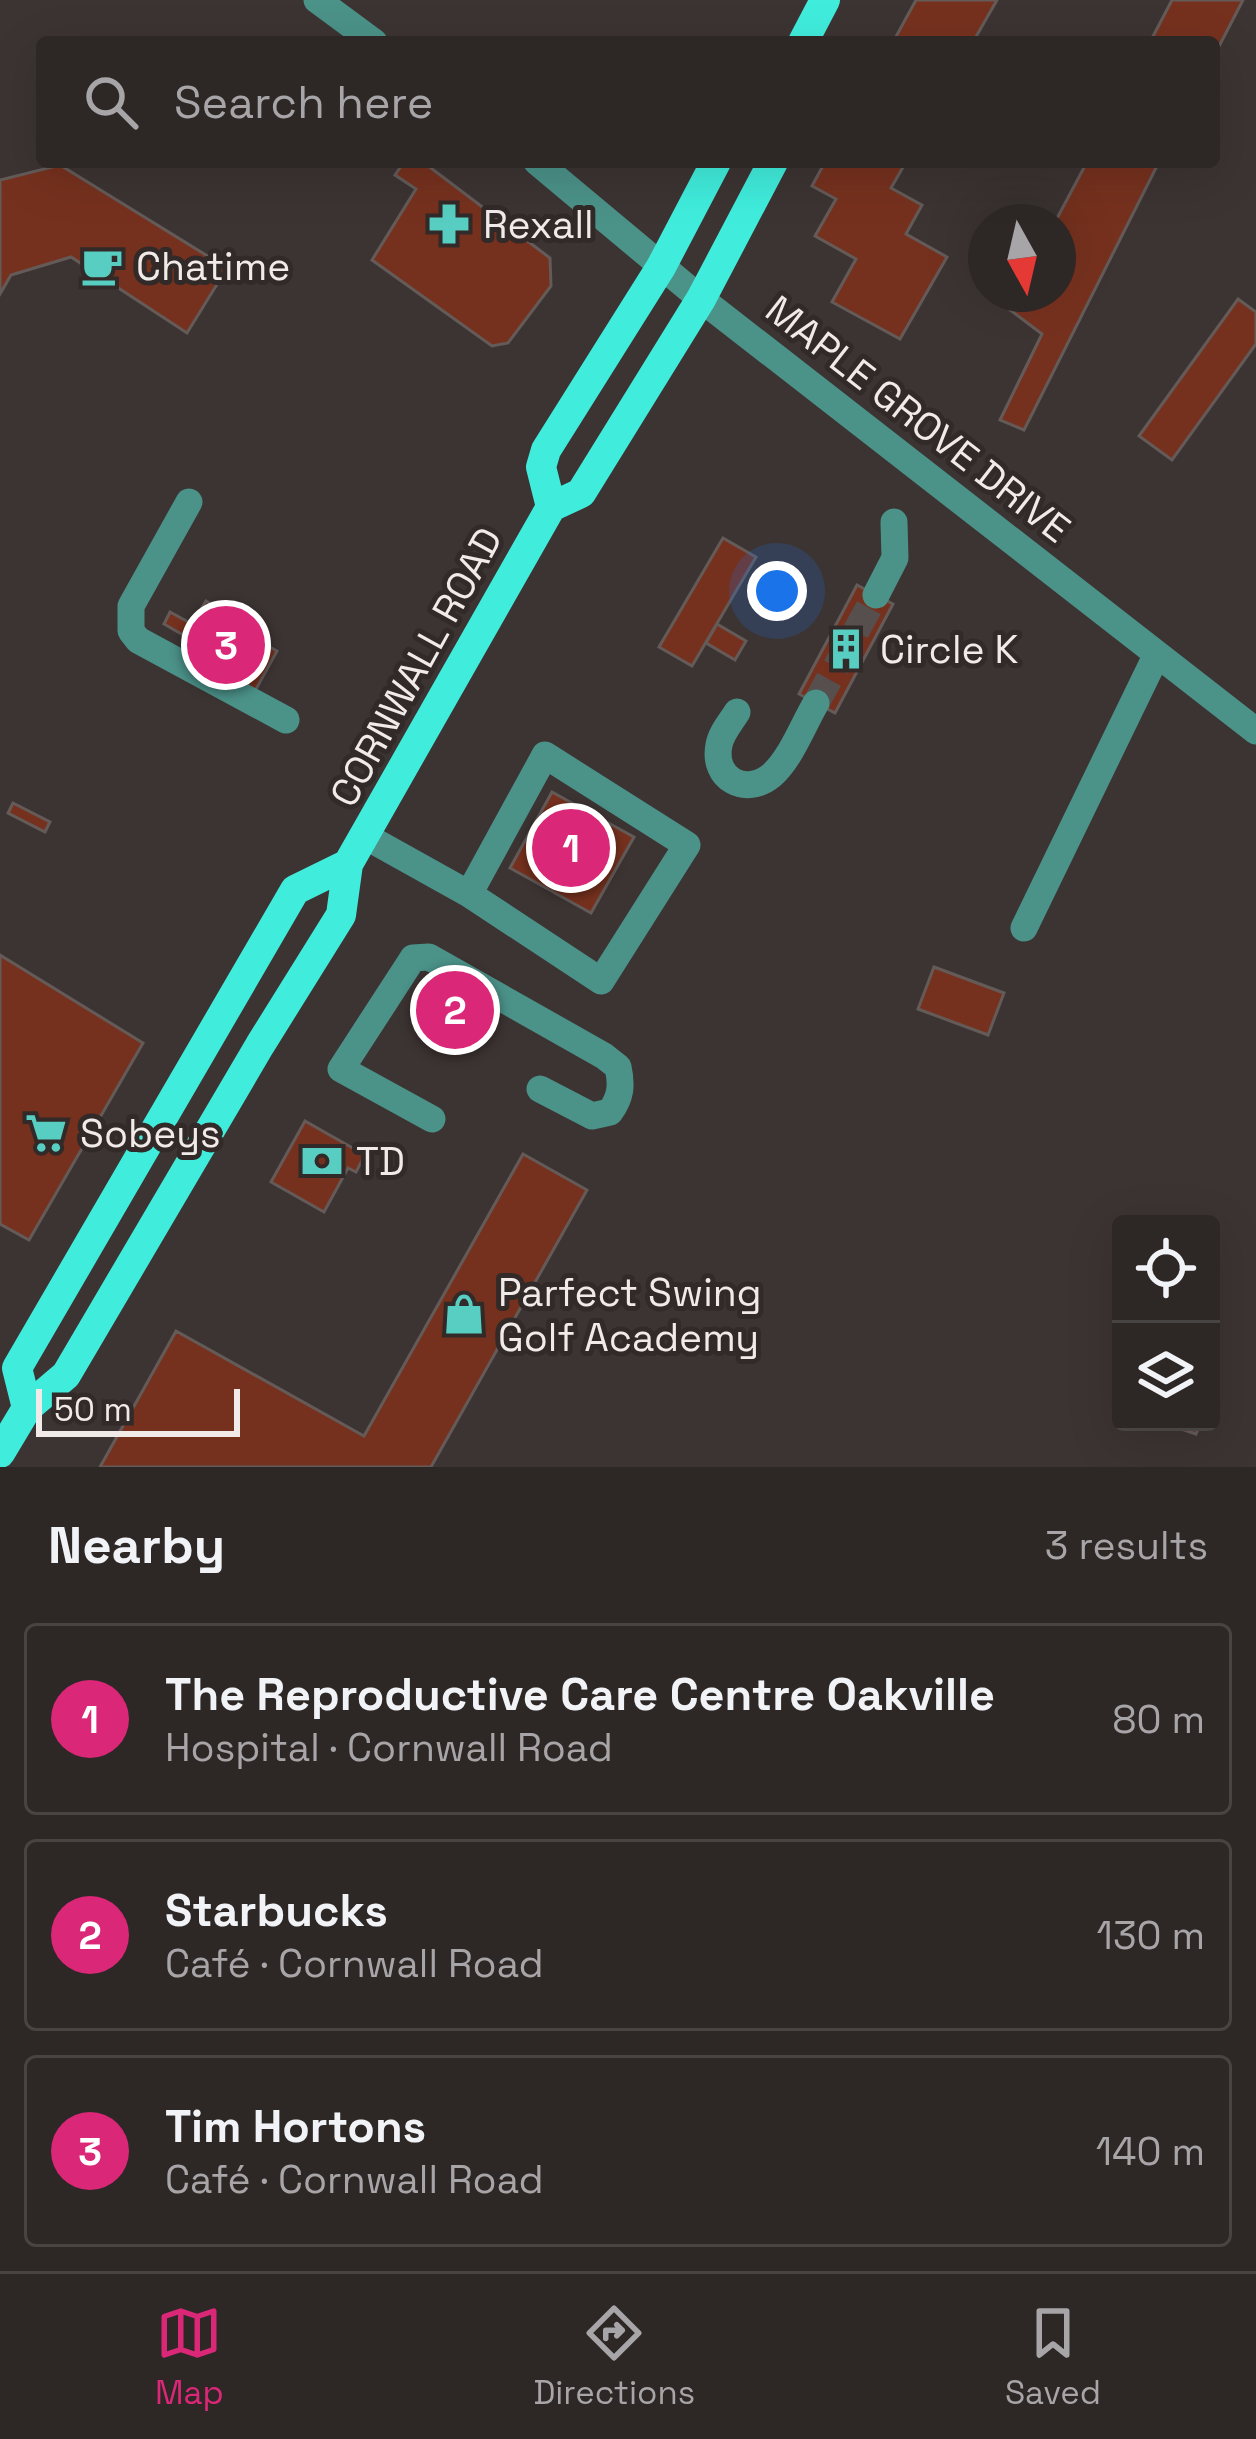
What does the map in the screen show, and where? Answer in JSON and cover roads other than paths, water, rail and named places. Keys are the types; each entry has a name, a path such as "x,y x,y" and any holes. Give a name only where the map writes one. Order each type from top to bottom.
{"main road":[{"path":"806,36 825,0"},
{"name":"CORNWALL ROAD","path":"551,507 541,467 546,450 661,267 713,168"},
{"name":"CORNWALL ROAD","path":"0,1453 27,1408 66,1375 341,915 348,864 551,507 581,493 701,299 770,168"},
{"name":"CORNWALL ROAD","path":"27,1408 17,1368 295,890 348,864"}],"street":[{"path":"317,0 366,36"},
{"name":"MAPLE GROVE DRIVE","path":"544,168 701,299 1256,731"},
{"path":"189,502 131,606 131,632 286,720"},
{"path":"876,595 896,557 894,522"},
{"path":"1024,928 1157,654"},
{"path":"737,712 719,742 718,759 724,775 736,784 752,785 767,780 778,769 816,703"},
{"path":"365,836 469,894 601,980 687,845 544,755 469,894"},
{"path":"432,1119 341,1070 413,958 429,957 604,1056 618,1067 621,1083 610,1112 592,1116 540,1089"}],"tunnel":[{"path":"816,703 876,595"}],"place":[{"name":"Rexall","path":"449,224"},
{"name":"Chatime","path":"102,266"},
{"name":"Tim Hortons","path":"226,645"},
{"name":"Circle K","path":"846,649"},
{"name":"The Reproductive Care Centre Oakville","path":"571,848"},
{"name":"Starbucks","path":"455,1010"},
{"name":"Sobeys","path":"46,1133"},
{"name":"TD","path":"322,1161"},
{"name":"Parfect Swing Golf Academy","path":"464,1314"}]}
